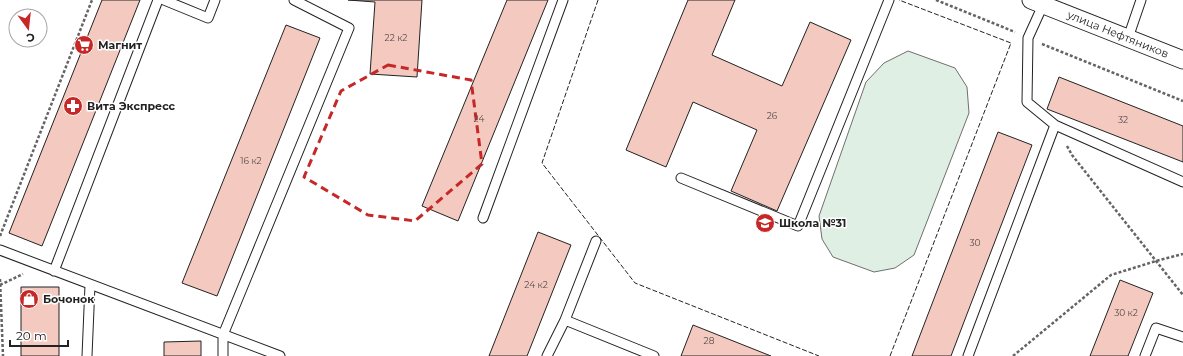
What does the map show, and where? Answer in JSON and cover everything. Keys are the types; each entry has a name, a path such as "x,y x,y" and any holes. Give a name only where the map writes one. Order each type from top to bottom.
{"street":[{"name":"улица Нефтяников","path":"1037,2 1183,60"}],"lane":[{"path":"54,271 158,0"},
{"path":"164,0 208,18 215,0"},
{"path":"223,356 223,335 349,28 294,0"},
{"path":"483,218 563,0"},
{"path":"681,178 798,226 889,0"},
{"path":"1128,38 1141,0"},
{"path":"1037,2 1028,38 1027,102 1055,125 1183,182"},
{"path":"968,356 1055,125"},
{"path":"547,356 565,320 596,241"},
{"path":"0,250 280,356"},
{"path":"87,356 90,285"},
{"path":"565,320 654,356"},
{"path":"1145,356 1156,328 1183,338"}],"path":[{"path":"0,236 92,0"},
{"path":"936,0 1016,33"},
{"path":"1028,38 1183,101"},
{"path":"1055,125 1072,155 1183,295"},
{"path":"1013,356 1111,275 1183,254"},
{"path":"0,285 39,265"},
{"path":"0,279 3,356"}],"highlighted area":[{"path":"388,65 471,80 482,164 415,221 368,215 304,177 341,91"}],"green space":[{"path":"908,51 955,68 967,87 969,113 914,255 895,268 874,272 833,257 822,239 819,216 866,82 884,63"}],"building":[{"path":"102,0 140,0 42,246 9,233"},
{"path":"348,0 422,0 417,77 370,74 375,2"},
{"path":"507,0 548,0 458,221 422,206"},
{"path":"688,0 735,0 712,55 782,86 810,22 851,40 777,211 731,191 757,130 693,102 666,167 626,150"},
{"path":"286,25 320,38 217,296 182,283"},
{"path":"1059,77 1183,126 1183,162 1047,109"},
{"path":"998,132 1032,145 951,356 912,356"},
{"path":"538,232 571,245 527,356 489,356"},
{"path":"1120,280 1153,293 1128,356 1090,356"},
{"path":"21,287 59,287 59,356 21,356"},
{"path":"693,325 771,356 681,356"},
{"path":"201,341 201,356 164,356 164,342"}],"fence":[{"path":"598,0 542,163 635,283 819,356"},
{"path":"890,356 1011,43 899,0"}],"place":[{"name":"Магнит","path":"84,45"},
{"name":"Вита Экспресс","path":"73,106"},
{"name":"Школа №31","path":"765,223"},
{"name":"Бочонок","path":"29,299"}]}
